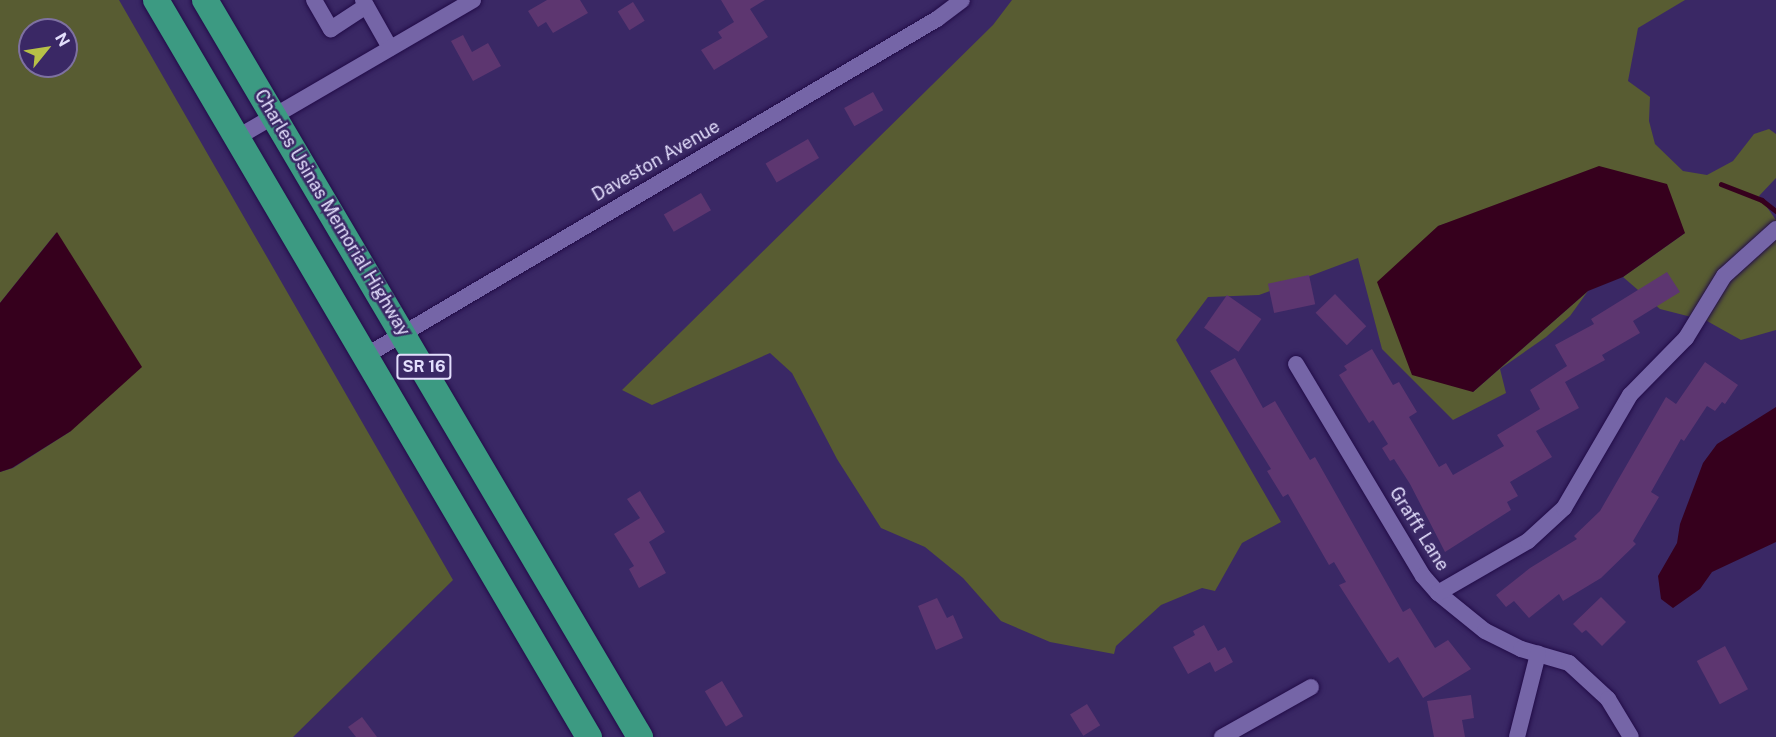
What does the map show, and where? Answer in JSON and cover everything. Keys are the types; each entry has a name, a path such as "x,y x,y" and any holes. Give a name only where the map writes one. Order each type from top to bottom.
{"highway":[{"name":"SR 16","path":"156,0 368,355 589,737"},
{"name":"Charles Usinas Memorial Highway","path":"205,0 404,333 640,737"}],"street":[{"path":"314,0 331,29 364,3 390,48"},
{"path":"238,137 473,0"},
{"name":"Daveston Avenue","path":"368,355 927,25 962,0"},
{"path":"1438,593 1527,540 1564,508 1630,395 1686,338 1724,276 1776,229"},
{"name":"Grafft Lane","path":"1296,364 1422,576 1438,593 1485,632 1538,654 1569,663 1586,676 1608,699 1631,737"},
{"path":"1517,737 1538,654"},
{"path":"1222,737 1311,687"}],"green space":[{"path":"0,0 119,0 453,580 293,737 0,737 0,472 13,468 71,431 56,233 0,303"},
{"path":"1012,0 1685,0 1638,28 1628,81 1650,97 1649,121 1655,144 1683,171 1707,175 1733,161 1754,134 1769,129 1776,134 1776,178 1759,196 1776,220 1776,330 1741,340 1707,321 1660,309 1623,277 1685,233 1483,212 1438,226 1473,392 1588,291 1570,316 1546,337 1500,369 1506,393 1453,420 1382,349 1358,258 1259,295 1208,297 1176,340 1281,522 1242,543 1215,591 1202,588 1161,605 1116,646 1114,654 1050,642 1001,621 963,578 925,547 881,528 837,459 792,373 770,353 652,405 622,390 993,25"}],"shaded area":[{"path":"1599,166 1667,184 1685,233 1623,277 1588,291 1473,392 1412,375 1377,282 1438,226"},
{"path":"57,232 142,367 71,431 12,468 0,472 0,303"},
{"path":"1776,407 1776,542 1712,572 1700,589 1673,608 1661,599 1658,576 1677,543 1680,524 1703,463 1717,444"}],"building":[{"path":"547,0 580,0 588,13 553,33 546,22 538,27 528,11"},
{"path":"721,0 765,0 750,9 768,37 714,70 701,50 722,38 718,32 734,22"},
{"path":"633,2 645,21 629,30 618,12"},
{"path":"463,35 472,52 488,43 501,66 473,81 451,41"},
{"path":"873,92 883,110 854,126 844,108"},
{"path":"808,139 819,158 777,183 766,164"},
{"path":"701,193 711,210 674,232 664,214"},
{"path":"1667,272 1680,292 1633,321 1640,333 1602,355 1605,360 1565,382 1579,408 1536,431 1552,457 1510,482 1518,496 1507,502 1511,510 1445,552 1410,484 1394,459 1390,461 1382,448 1388,444 1373,420 1369,423 1339,375 1347,370 1344,366 1372,349 1393,385 1399,382 1417,412 1409,417 1439,467 1446,463 1453,475 1504,446 1497,435 1540,409 1530,390 1567,366 1555,345 1594,324 1591,319"},
{"path":"1309,275 1315,304 1274,313 1268,284"},
{"path":"1335,294 1366,326 1347,345 1316,313"},
{"path":"1227,295 1261,319 1238,352 1204,328"},
{"path":"1235,358 1263,408 1275,401 1310,460 1315,457 1403,612 1410,608 1435,648 1448,640 1471,669 1423,698 1398,657 1389,663 1339,585 1346,582 1334,562 1329,565 1288,494 1283,497 1267,471 1271,469 1210,371"},
{"path":"1705,362 1738,385 1725,404 1722,402 1715,411 1707,406 1684,441 1681,439 1651,492 1659,497 1633,541 1636,544 1601,578 1563,601 1559,594 1529,618 1514,601 1506,607 1496,595 1530,568 1577,539 1574,536 1600,511 1666,397 1676,404"},
{"path":"640,491 665,532 649,542 666,573 639,588 629,569 634,566 614,534 640,518 627,499"},
{"path":"1601,597 1626,622 1602,646 1586,630 1582,633 1573,624"},
{"path":"937,598 947,618 953,615 963,638 936,650 918,606"},
{"path":"1204,625 1218,651 1225,647 1233,662 1215,672 1210,662 1188,674 1173,647 1195,635 1193,631"},
{"path":"1725,646 1748,689 1720,704 1697,661"},
{"path":"722,681 743,716 726,726 705,691"},
{"path":"1471,695 1474,718 1462,720 1465,737 1434,737 1427,701"},
{"path":"1087,704 1100,725 1083,736 1070,715"},
{"path":"362,717 377,737 356,737 348,727"}],"waterway":[{"path":"1721,184 1762,200 1776,211"}]}
